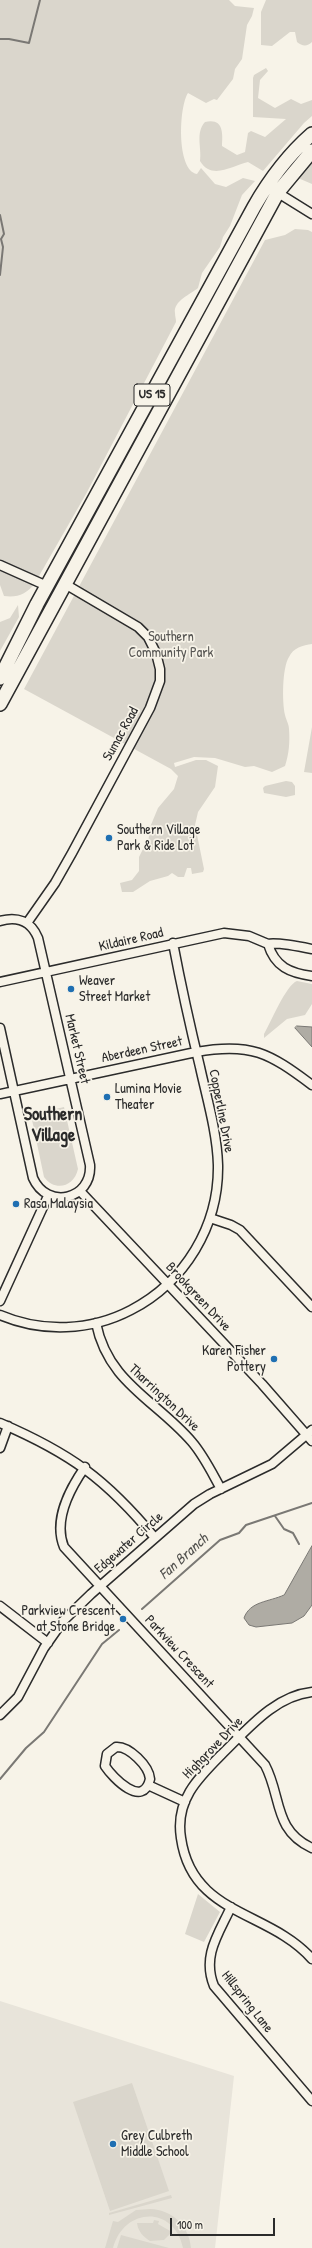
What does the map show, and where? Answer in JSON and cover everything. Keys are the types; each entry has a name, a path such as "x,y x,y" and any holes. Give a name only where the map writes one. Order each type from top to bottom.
{"highway":[{"name":"US 15","path":"0,678 47,586 266,185 287,158 312,134"},
{"name":"US 15","path":"0,704 278,192 312,151"}],"street":[{"path":"266,185 312,214"},
{"path":"0,566 47,586"},
{"name":"Sumac Road","path":"27,923 55,883 79,840 150,708 160,681 160,669 156,652 148,637 138,626 65,584"},
{"path":"0,920 16,918 27,923"},
{"name":"Market Street","path":"27,923 32,927 38,938 90,1165 90,1174 80,1191"},
{"name":"Kildaire Road","path":"0,982 173,944 232,933 249,936 268,944 273,942 312,949"},
{"name":"Copperline Drive","path":"0,1315 19,1322 48,1327 70,1327 96,1323 139,1306 168,1284 191,1258 210,1218 216,1194 217,1157 214,1132 173,944"},
{"path":"268,944 282,967 291,972 312,976"},
{"path":"0,1028 33,1178 36,1185 48,1196 58,1198 68,1197 80,1191"},
{"name":"Aberdeen Street","path":"0,1094 196,1052 227,1048 255,1051 282,1063 312,1085"},
{"name":"Brookgreen Drive","path":"80,1191 310,1432 312,1441"},
{"path":"0,1301 48,1196"},
{"path":"210,1218 232,1225 240,1230 312,1307"},
{"name":"Tharrington Drive","path":"96,1323 103,1350 114,1367 193,1442 221,1489"},
{"path":"0,1448 4,1424 46,1443 84,1467 121,1499 155,1538"},
{"name":"Edgewater Circle","path":"0,1715 18,1697 48,1643 63,1621 99,1586 194,1504 272,1464 310,1432"},
{"name":"Parkview Crescent","path":"84,1467 73,1486 63,1512 59,1534 64,1547 265,1765 269,1772 278,1809 285,1825 299,1840 312,1848"},
{"path":"0,1606 48,1643"},
{"name":"Highgrove Drive","path":"312,1692 290,1698 270,1708 196,1780 185,1802 180,1833 188,1865 196,1880 211,1895 291,1939 312,1959"},
{"path":"116,1747 127,1750 147,1770 150,1779 148,1785 144,1789 136,1792 125,1787 105,1766 106,1754 116,1747"},
{"path":"148,1785 185,1802"},
{"name":"Hillspring Lane","path":"231,1907 211,1951 209,1973 214,1986 312,2101"}],"shaded area":[{"path":"297,1026 312,1027 312,1047 295,1028"},
{"path":"312,1546 312,1605 304,1616 292,1623 256,1627 249,1625 244,1618 247,1612 255,1605 284,1595"},
{"name":"Grey Culbreth Middle School","path":"0,2001 234,2076 215,2248 0,2248"}],"green space":[{"path":"0,0 229,0 235,6 254,8 247,25 242,59 235,69 233,79 217,100 214,99 206,103 188,93 185,100 181,123 181,137 185,161 190,170 197,174 201,168 215,184 226,187 243,178 255,181 242,195 220,247 202,273 198,288 183,298 177,305 175,309 176,322 86,494 35,583 29,590 17,596 4,596 0,585"},
{"path":"266,0 312,0 312,42 306,45 301,44 297,42 295,32 290,32 272,46 261,45 261,12"},
{"path":"266,68 268,71 260,80 258,98 275,108 291,99 301,104 312,100 312,116 304,123 263,171 248,162 223,170 210,170 200,161 200,131 205,122 211,121 219,124 222,131 222,146 237,155 245,152 248,133 251,131 265,137 286,119 253,117 253,78 254,75"},
{"path":"312,163 312,184 298,178"},
{"name":"Southern Community Park","path":"295,229 308,230 312,232 312,644 302,646 293,651 289,657 285,669 283,702 289,727 289,739 285,766 272,772 254,766 245,767 215,758 194,757 174,763 175,767 196,760 206,760 218,766 215,787 198,812 195,825 204,869 203,872 192,874 191,868 187,868 184,877 178,877 172,873 168,876 150,881 133,892 122,892 120,883 132,880 139,871 139,857 149,837 148,832 158,808 174,789 178,776 171,769 24,689 265,240 285,235"},
{"path":"18,605 19,617 0,651 0,622 10,618"},
{"path":"312,727 312,773 304,772"},
{"path":"286,781 292,782 295,786 295,795 286,797 264,793 263,788 265,786"},
{"path":"297,981 312,984 312,1004 305,1015 287,1019 264,1038 264,1034 279,1004 288,989"},
{"path":"64,1107 78,1169 73,1180 59,1186 48,1182 44,1177 31,1115"},
{"path":"198,1894 220,1912 204,1942 185,1934"},
{"path":"132,2083 169,2191 110,2211 73,2102"},
{"path":"171,2195 172,2198 109,2215 109,2213"},
{"path":"150,2209 166,2212 173,2216 183,2226 187,2233 191,2248 183,2248 178,2234 170,2224 160,2218 149,2216 138,2219 127,2225 119,2234 113,2248 105,2248 113,2221 118,2222 136,2210"},
{"path":"154,2220 159,2221 158,2224 172,2232 164,2240 150,2241 140,2232 137,2223 153,2223"},
{"path":"121,2235 169,2248 117,2248"}],"waterway":[{"path":"0,39 9,39 29,43 40,0"},
{"path":"0,215 4,234 1,239 3,247 0,275"},
{"name":"Fan Branch","path":"142,1609 220,1540 239,1533 246,1525 312,1503"},
{"path":"275,1516 284,1529 293,1533 299,1544"},
{"name":"Fan Branch","path":"0,1779 26,1748 44,1732 102,1644 119,1630"}],"place":[{"name":"Southern Village Park & Ride Lot","path":"109,838"},
{"name":"Weaver Street Market","path":"71,989"},
{"name":"Lumina Movie Theater","path":"107,1097"},
{"name":"Rasa Malaysia","path":"16,1204"},
{"name":"Karen Fisher Pottery","path":"274,1359"},
{"name":"Parkview Crescent at Stone Bridge","path":"123,1619"},
{"name":"Grey Culbreth Middle School","path":"113,2144"}],"district":[{"name":"Southern Village","path":"53,1125"}]}
